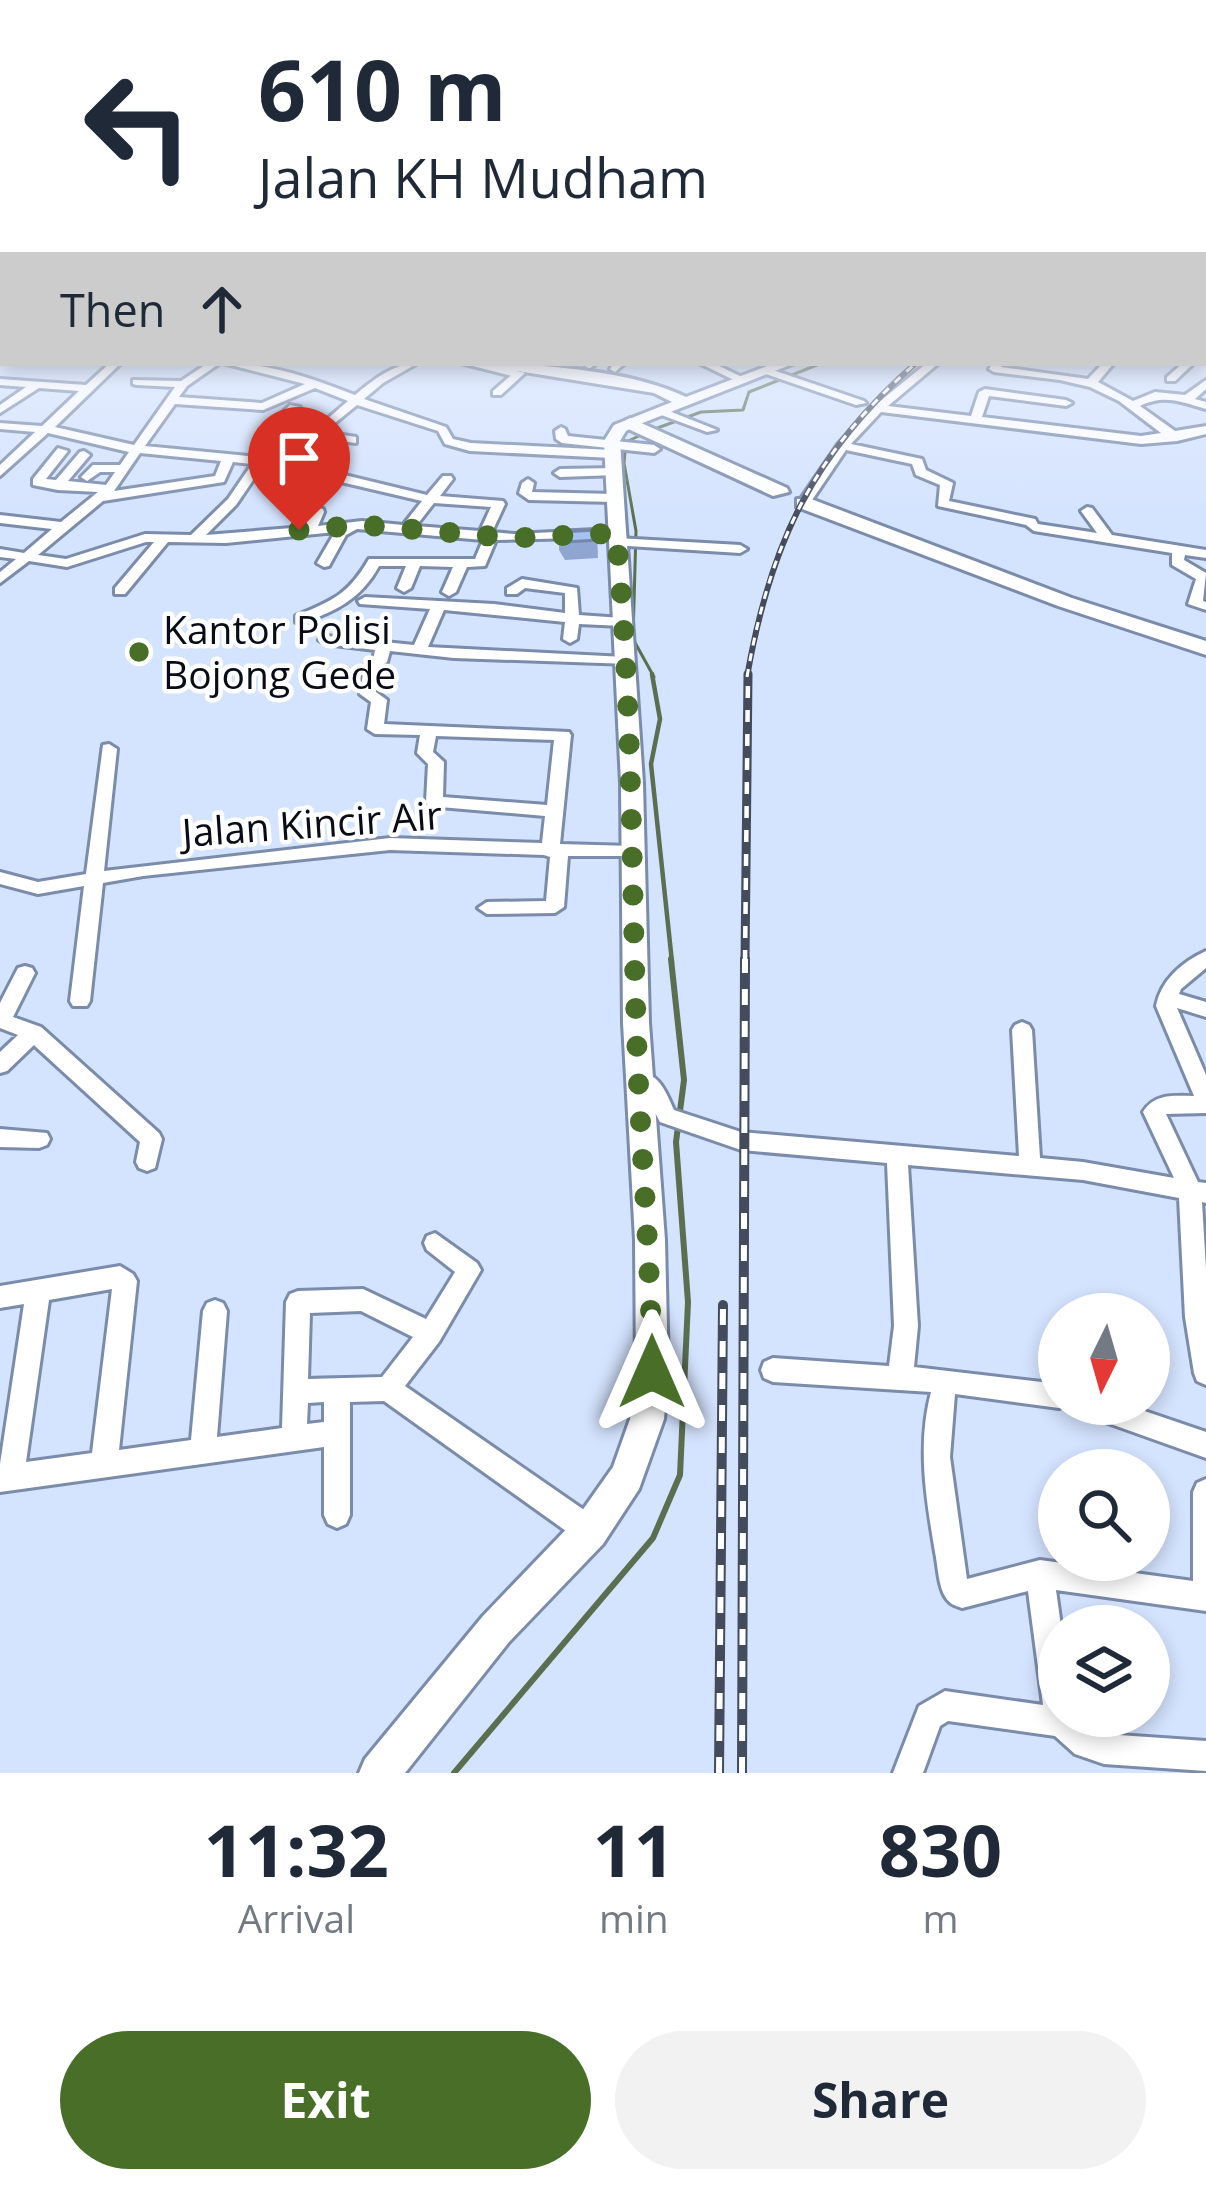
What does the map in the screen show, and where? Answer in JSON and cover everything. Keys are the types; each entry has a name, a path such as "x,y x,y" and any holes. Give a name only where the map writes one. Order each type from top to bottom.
{"highway":[{"path":"650,430 780,492"},
{"path":"804,503 1065,602 1206,648"}],"main road":[{"path":"379,1773 496,1629 590,1531 627,1477 647,1419 652,1372 650,1240 621,539 650,430 618,366"},
{"path":"514,367 650,430"},
{"path":"650,430 742,380 778,370"}],"street":[{"path":"4,465 116,366"},
{"path":"0,580 105,493 179,391 211,366"},
{"path":"243,366 295,376 355,400 394,423 442,429 449,441 486,450 650,430"},
{"path":"295,376 311,366"},
{"path":"0,426 82,434 139,449 227,461 260,461 314,434 379,381 407,366"},
{"path":"711,366 742,380"},
{"path":"804,503 878,408 930,366"},
{"path":"975,420 996,366 1024,368 1085,382 1177,437"},
{"path":"1054,430 1066,403 1105,366"},
{"path":"1172,379 1186,366"},
{"path":"497,393 514,367"},
{"path":"778,370 860,403"},
{"path":"0,382 90,388"},
{"path":"137,382 263,407 315,384"},
{"path":"1186,399 1206,384"},
{"path":"0,410 37,385"},
{"path":"179,391 212,389 219,394"},
{"path":"985,392 1066,403"},
{"path":"1131,406 1155,395 1206,406"},
{"path":"294,407 280,421 296,424 282,439 298,442"},
{"path":"878,408 1141,440 1202,433"},
{"path":"82,434 101,421"},
{"path":"560,473 650,430"},
{"path":"528,482 525,494 529,496 650,430"},
{"path":"561,431 562,440 650,430 711,430"},
{"path":"314,434 352,440"},
{"path":"844,446 918,462 920,472 947,483 942,503 1034,527 1205,554 1204,536"},
{"path":"62,451 37,481 105,493 220,479 227,461"},
{"path":"58,486 84,455"},
{"path":"193,540 232,502 260,461"},
{"path":"87,477 94,469 124,469"},
{"path":"301,619 356,591 374,562 480,563 499,504 428,499 328,475"},
{"path":"406,528 447,479"},
{"path":"286,504 337,518"},
{"path":"1087,511 1106,536"},
{"path":"310,529 320,514"},
{"path":"550,536 557,517"},
{"path":"0,520 66,526"},
{"path":"514,538 519,521"},
{"path":"0,553 75,562 134,540 364,526 740,549"},
{"path":"324,563 341,532 364,526"},
{"path":"120,591 164,539"},
{"path":"1179,550 1177,562 1204,579 1196,604 1206,606"},
{"path":"484,557 507,558"},
{"path":"404,587 415,561"},
{"path":"448,592 462,562"},
{"path":"512,590 521,583 572,591 570,639"},
{"path":"365,601 509,606 572,620 622,622"},
{"path":"419,650 438,607"},
{"path":"326,640 625,661"},
{"path":"383,646 380,662 371,666 368,694 379,700 374,728 562,735 552,811 555,907 488,908"},
{"path":"428,731 425,753 436,762 434,802 552,811"},
{"path":"80,1001 110,749"},
{"name":"Jalan Kincir Air","path":"0,878 29,888 347,846 632,852"},
{"path":"1206,958 1172,985 1167,997 1168,1014 1206,1101 1162,1105 1154,1112 1198,1191 1197,1317 1206,1372"},
{"path":"25,973 0,1020 34,1032 115,1112 151,1139 147,1162"},
{"path":"1167,997 1206,1010"},
{"path":"1022,1030 1030,1165"},
{"path":"0,1065 34,1032"},
{"path":"641,1079 653,1088 667,1116 741,1142 1030,1165 1198,1191"},
{"path":"0,1138 39,1139"},
{"path":"897,1155 906,1326 900,1379"},
{"path":"388,1389 430,1334 469,1270 435,1243"},
{"path":"0,1297 120,1277 125,1281 104,1465"},
{"path":"38,1291 5,1479 337,1433"},
{"path":"294,1439 296,1307 303,1299 363,1300 430,1334"},
{"path":"203,1451 214,1311"},
{"path":"773,1370 946,1381 1038,1393"},
{"path":"946,1381 941,1396 938,1488 955,1587 970,1594 1038,1574"},
{"path":"337,1387 338,1515"},
{"path":"296,1391 388,1389 590,1531"},
{"path":"1149,1425 1206,1445"},
{"path":"1206,1492 1206,1580"},
{"path":"1091,1581 1206,1597"},
{"path":"908,1773 929,1716 945,1706 1038,1716"},
{"path":"1072,1737 1112,1751 1206,1756"}],"building":[{"path":"597,530 598,540 565,542 559,532"}],"waterway":[{"path":"652,430 701,412 743,410 749,392 814,366"},
{"path":"641,435 626,442 624,463 636,531 633,639 654,677"},
{"path":"652,674 660,719 651,764 672,962"},
{"path":"454,1773 653,1538 680,1475 688,1302 676,1142 684,1080 671,959"}],"railway":[{"path":"747,677 769,584 802,503 849,431 913,366"},
{"path":"745,962 748,674"},
{"path":"742,1773 745,959"},
{"path":"719,1773 723,1305"}],"place":[{"name":"Kantor Polisi Bojong Gede","path":"139,652"}],"route":[{"path":"299,530 362,525 514,538 616,533 632,782 636,1023 650,1240 652,1372"}]}
